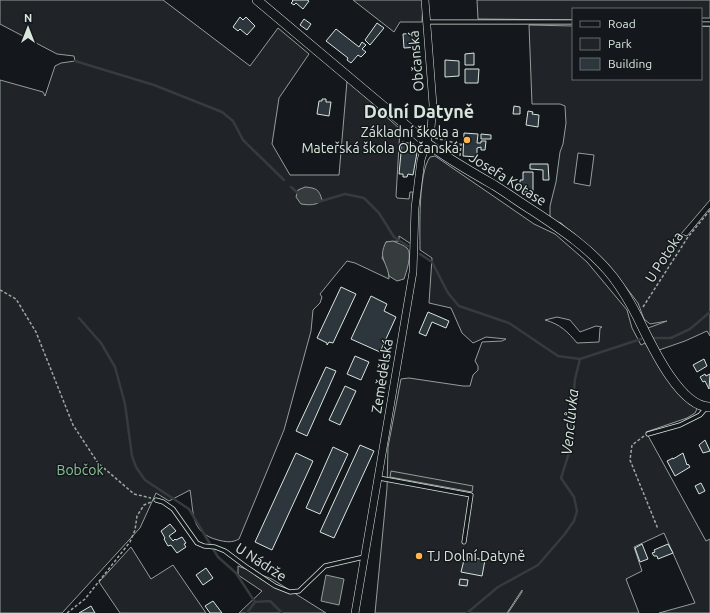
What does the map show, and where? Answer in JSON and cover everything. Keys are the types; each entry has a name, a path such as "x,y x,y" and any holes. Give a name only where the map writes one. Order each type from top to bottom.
{"street":[{"name":"Josefa Kotase","path":"257,0 428,140 445,157 502,190 575,239 613,277 637,316 652,348 682,391 690,400 708,407"},
{"name":"Občanská","path":"425,0 433,105 432,128 428,140"},
{"name":"Zemědělská","path":"355,613 413,272 416,199 421,160 428,140"}],"lane":[{"path":"426,22 572,22"},
{"path":"648,434 680,425 700,415 708,407"},
{"path":"379,478 471,495 464,542"},
{"name":"U Nádrže","path":"156,500 163,502 173,509 197,543 204,546 216,546 275,586 290,592 299,591 325,566 365,557"}],"path":[{"path":"428,140 464,145"},
{"name":"U Potoka","path":"637,316 688,237 710,210"},
{"path":"0,290 16,299 36,332 73,424 98,463 134,494 156,500"},
{"path":"648,434 640,438 632,445 630,460 658,529"},
{"path":"67,613 85,599 130,542 135,530 137,516 144,504 156,500"}],"green space":[{"name":"Bobčok","path":"0,0 163,0 250,66 278,28 309,54 279,98 272,144 290,175 339,175 347,81 382,111 382,113 400,129 396,196 397,198 409,199 410,192 413,192 411,244 399,236 399,241 386,242 382,258 388,267 389,279 355,263 347,261 320,294 322,297 320,303 313,310 311,331 284,430 239,539 231,542 218,540 209,537 202,532 195,521 193,514 190,490 169,501 156,493 140,528 62,613 0,613 0,80 43,92 45,96 55,66 61,63 75,61 74,56 57,54 0,24"},
{"path":"353,0 423,0 422,22 400,22 394,32"},
{"path":"477,0 710,0 710,18 702,18 702,8 572,8 572,20 478,19"},
{"path":"529,25 572,26 572,80 702,80 702,26 710,26 710,200 681,234 687,236 710,208 710,336 707,331 685,341 659,350 653,343 648,328 667,321 650,324 644,319 638,303 618,277 561,223 554,221 550,216 550,206 556,182 566,123 565,106 560,104 532,104","holes":["578,153 594,155 590,186 574,183"]},
{"path":"435,156 534,224 555,234 587,262 627,310 632,328 641,345 645,343 669,378 697,409 695,413 687,418 646,432 706,541 710,539 710,613 659,613 695,603 664,533 634,547 642,571 626,579 639,613 508,613 522,590 507,613 375,613 387,488 388,447 401,379 409,378 470,386 473,375 478,370 478,366 475,361 482,342 502,341 506,339 486,337 473,343 462,333 451,308 429,303 432,258 420,250 420,202 423,176 430,157","holes":["557,317 570,320 580,332 596,326 602,327 600,328 599,342 577,343 563,329 545,320"]},
{"path":"131,547 151,579 173,565 206,613 120,613 99,582"},
{"path":"238,566 272,579 326,613 239,613 262,591 238,575"}],"shaded area":[{"path":"305,187 312,188 320,193 322,200 310,205 301,204 296,197 298,190"},
{"path":"393,241 406,247 409,251 404,279 397,281 389,276 383,259 383,252 386,242"},
{"path":"391,471 473,486 472,492 390,477"},
{"path":"326,575 344,579 339,605 321,601"}],"building":[{"path":"292,0 309,1 303,9 296,3 294,5 291,3 293,1"},
{"path":"240,17 243,20 246,17 255,26 247,35 240,29 238,31 233,27"},
{"path":"304,19 311,24 307,30 300,25"},
{"path":"377,23 384,28 370,45 365,40"},
{"path":"336,29 359,47 362,42 366,45 362,49 366,52 361,57 358,55 351,63 347,60 348,58 326,41"},
{"path":"417,33 418,47 404,48 403,34"},
{"path":"474,53 474,65 465,65 465,54"},
{"path":"445,60 459,61 459,76 445,77"},
{"path":"465,69 479,69 478,83 465,83"},
{"path":"322,99 326,99 326,102 331,102 329,116 317,114 319,101 322,101"},
{"path":"514,106 520,107 520,114 513,114"},
{"path":"528,111 533,112 532,114 539,115 538,127 526,125"},
{"path":"464,133 478,134 477,143 486,141 485,150 481,150 481,147 477,148 477,157 463,156"},
{"path":"481,134 491,135 491,139 481,139"},
{"path":"402,142 414,144 418,147 413,175 408,174 407,177 403,177 403,174 399,174"},
{"path":"530,164 548,164 549,180 543,180 543,170 530,169"},
{"path":"523,172 533,172 533,192 523,192 523,187 520,187 520,180 523,180"},
{"path":"341,287 356,294 333,343 329,342 327,345 327,343 317,338"},
{"path":"371,296 387,304 384,311 396,317 380,352 351,339"},
{"path":"428,312 449,321 446,328 432,322 426,336 419,333"},
{"path":"355,356 369,362 361,380 347,374"},
{"path":"704,359 707,366 697,372 693,365"},
{"path":"326,367 336,371 307,436 296,431"},
{"path":"705,374 706,376 710,374 709,389 705,381 703,382 700,377"},
{"path":"345,386 356,391 340,425 329,420"},
{"path":"705,440 710,451 703,453 699,445"},
{"path":"360,445 374,451 334,538 320,532"},
{"path":"333,447 348,454 320,514 306,508"},
{"path":"296,453 313,461 272,550 255,542"},
{"path":"683,453 687,465 688,464 690,467 675,476 667,461"},
{"path":"701,483 705,491 699,494 695,486"},
{"path":"170,524 176,531 169,536 173,541 182,537 186,543 184,544 186,547 177,553 171,545 168,546 161,531"},
{"path":"642,544 648,559 640,562 635,548"},
{"path":"668,544 673,553 658,559 657,556 654,556 652,553 655,552 654,550"},
{"path":"469,557 485,560 482,576 461,572 464,560 468,561"},
{"path":"206,568 213,578 203,585 196,575"},
{"path":"460,579 468,580 467,586 459,585"},
{"path":"213,601 222,613 210,613 205,606"},
{"path":"91,606 95,613 79,613"}],"waterway":[{"path":"75,61 154,85 222,112 233,121 243,140 284,180"},
{"path":"291,187 299,194"},
{"path":"318,202 345,194 364,198 379,213 394,237 408,246"},
{"path":"420,254 432,262 448,293 459,306 509,323 558,356 580,359"},
{"name":"Venclůvka","path":"653,338 671,338 690,329 710,312"},
{"path":"79,318 101,343 115,367 125,404 132,456 136,467 145,480 189,509 218,557 236,573 255,602"},
{"name":"Venclůvka","path":"467,613 498,587 538,565 574,521 577,511 574,497 561,478 569,453 575,379 580,359 641,339"},
{"name":"Venclůvka","path":"247,613 255,602 270,601 282,613"}],"place":[{"name":"Základní škola a Mateřská škola Občanská","path":"467,140"},
{"name":"TJ Dolní Datyně","path":"419,556"}],"district":[{"name":"Dolní Datyně","path":"419,112"}]}
